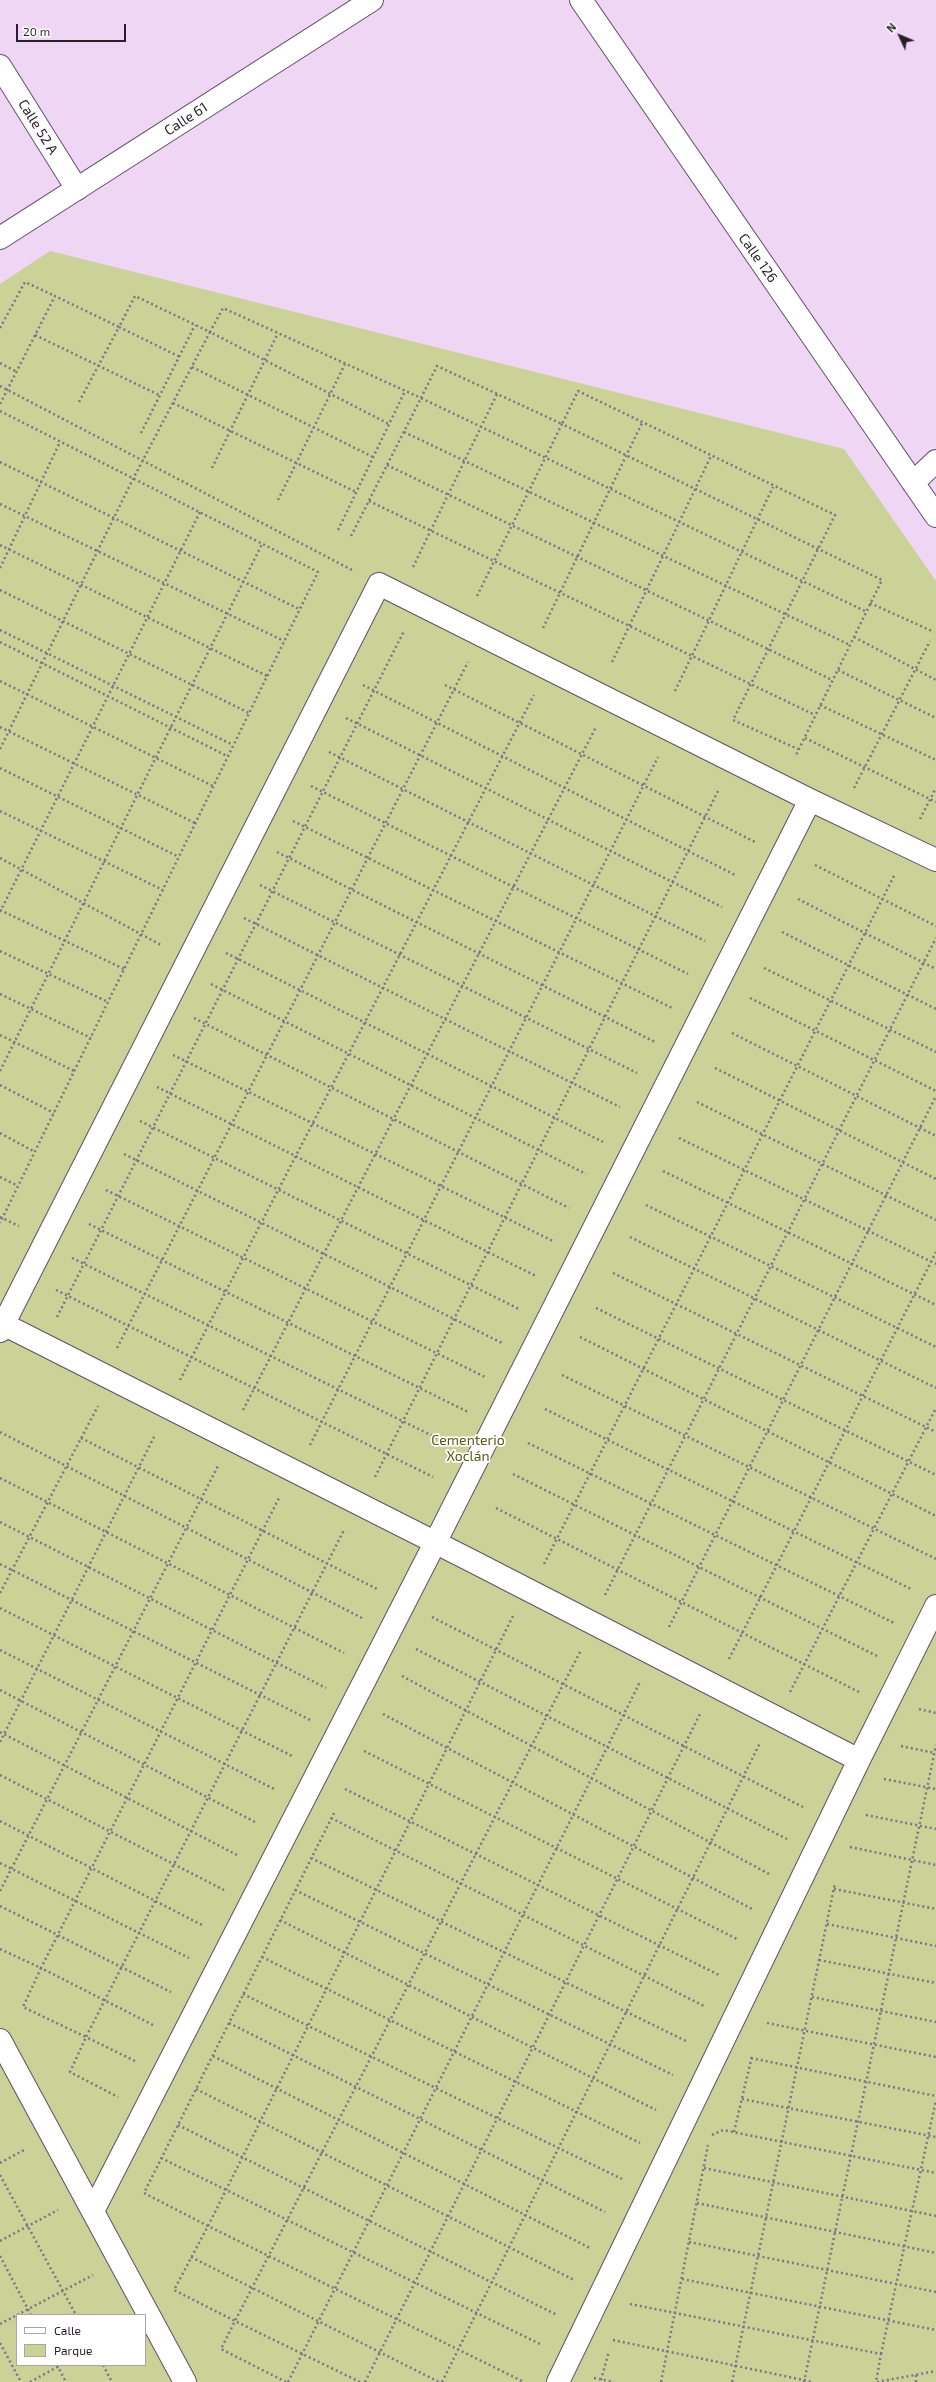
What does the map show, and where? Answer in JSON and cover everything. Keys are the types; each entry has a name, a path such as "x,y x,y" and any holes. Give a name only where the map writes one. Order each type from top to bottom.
{"street":[{"name":"Calle 61","path":"0,238 372,0"},
{"name":"Calle 126","path":"581,0 936,516"},
{"name":"Calle 52 A","path":"0,66 77,189"},
{"path":"913,483 936,461"},
{"path":"859,1760 435,1543 2,1328 380,584 810,800 936,860"},
{"path":"93,2210 435,1543 810,800"},
{"path":"558,2382 859,1760 936,1606"},
{"path":"0,2040 185,2382"}],"path":[{"path":"0,328 24,282 180,357"},
{"path":"0,404 55,296"},
{"path":"79,402 120,327 135,296 210,332 389,424"},
{"path":"0,749 142,460 223,308 421,398 867,612"},
{"path":"141,433 195,325"},
{"path":"212,468 278,333"},
{"path":"35,335 159,395"},
{"path":"0,363 17,372"},
{"path":"278,500 345,364"},
{"path":"351,536 437,366 562,424 882,580 792,763"},
{"path":"192,367 373,457"},
{"path":"0,386 353,571"},
{"path":"338,530 405,391"},
{"path":"477,596 578,391 773,487 835,515 733,720 798,749"},
{"path":"413,567 497,394"},
{"path":"173,403 356,492"},
{"path":"0,411 318,572 0,1223"},
{"path":"543,628 642,423"},
{"path":"404,432 850,645"},
{"path":"0,568 60,442"},
{"path":"612,662 711,456"},
{"path":"0,462 300,609"},
{"path":"387,465 832,680"},
{"path":"675,692 708,620 773,487"},
{"path":"369,501 815,715"},
{"path":"0,504 284,641"},
{"path":"124,969 0,911 200,512"},
{"path":"0,1071 262,544"},
{"path":"0,545 267,676"},
{"path":"0,590 249,713"},
{"path":"870,603 934,632"},
{"path":"54,1323 406,628"},
{"path":"0,630 233,745"},
{"path":"854,637 936,680"},
{"path":"852,793 930,641"},
{"path":"0,642 227,756"},
{"path":"115,1353 470,659"},
{"path":"838,670 936,718"},
{"path":"0,681 213,786"},
{"path":"357,682 744,879"},
{"path":"445,685 761,845"},
{"path":"178,1384 536,692"},
{"path":"820,705 936,760"},
{"path":"340,715 728,910"},
{"path":"241,1415 598,724"},
{"path":"0,727 195,823"},
{"path":"804,738 936,802"},
{"path":"323,749 711,944"},
{"path":"309,1448 659,754"},
{"path":"0,768 179,857"},
{"path":"306,784 694,977"},
{"path":"374,1480 721,786"},
{"path":"918,824 936,788"},
{"path":"0,811 163,890"},
{"path":"289,819 677,1011"},
{"path":"273,850 660,1044"},
{"path":"0,858 164,947"},
{"path":"815,865 936,926"},
{"path":"541,1571 896,872"},
{"path":"256,883 644,1076"},
{"path":"798,899 936,969"},
{"path":"240,916 626,1110"},
{"path":"782,932 936,1009"},
{"path":"601,1601 936,938"},
{"path":"0,951 108,1002"},
{"path":"222,951 609,1145"},
{"path":"764,968 936,1052"},
{"path":"207,982 593,1177"},
{"path":"0,994 90,1038"},
{"path":"750,998 936,1091"},
{"path":"190,1016 575,1211"},
{"path":"732,1033 936,1136"},
{"path":"0,1035 74,1071"},
{"path":"171,1054 558,1244"},
{"path":"714,1068 936,1179"},
{"path":"0,1085 54,1113"},
{"path":"155,1086 541,1279"},
{"path":"666,1634 936,1096"},
{"path":"697,1102 936,1220"},
{"path":"138,1120 525,1311"},
{"path":"0,1133 35,1152"},
{"path":"679,1138 936,1264"},
{"path":"122,1153 507,1345"},
{"path":"664,1171 936,1305"},
{"path":"0,1177 18,1186"},
{"path":"104,1189 490,1380"},
{"path":"646,1205 936,1347"},
{"path":"87,1222 473,1414"},
{"path":"630,1237 936,1388"},
{"path":"726,1664 936,1252"},
{"path":"70,1257 456,1447"},
{"path":"613,1273 936,1432"},
{"path":"54,1289 440,1480"},
{"path":"596,1308 936,1475"},
{"path":"580,1337 936,1516"},
{"path":"562,1375 936,1559"},
{"path":"0,1593 99,1403"},
{"path":"788,1695 936,1408"},
{"path":"545,1409 917,1592"},
{"path":"0,1432 367,1621"},
{"path":"0,1742 156,1432"},
{"path":"81,1438 382,1592"},
{"path":"528,1443 900,1626"},
{"path":"0,1891 220,1463"},
{"path":"513,1474 883,1659"},
{"path":"0,1478 349,1656"},
{"path":"140,2064 23,2007 41,1968 281,1494"},
{"path":"496,1508 865,1695"},
{"path":"0,1522 332,1690"},
{"path":"122,2099 70,2072 86,2037 346,1526"},
{"path":"0,1564 315,1723"},
{"path":"0,1608 297,1758"},
{"path":"428,1623 435,1610"},
{"path":"360,2382 174,2290 208,2226 515,1612"},
{"path":"432,1617 804,1807"},
{"path":"412,1656 419,1642"},
{"path":"583,1646 221,2349 287,2382 643,1676"},
{"path":"416,1649 788,1839"},
{"path":"0,1650 279,1792"},
{"path":"398,1683 405,1670"},
{"path":"402,1676 770,1875"},
{"path":"0,1690 262,1825"},
{"path":"380,1720 386,1708"},
{"path":"365,2382 704,1708"},
{"path":"917,1709 936,1713"},
{"path":"383,1714 753,1910"},
{"path":"0,1732 245,1859"},
{"path":"191,2257 441,2382 543,2181 558,2148 763,1738"},
{"path":"361,1757 368,1744"},
{"path":"805,2381 936,1744"},
{"path":"898,1746 935,1753"},
{"path":"364,1751 744,1943"},
{"path":"0,1775 228,1892"},
{"path":"882,1778 936,1789"},
{"path":"343,1795 349,1782"},
{"path":"346,1789 727,1979"},
{"path":"337,1806 144,2192 208,2226 524,2382 529,2375"},
{"path":"863,1815 936,1829"},
{"path":"331,1818 711,2010"},
{"path":"0,1821 209,1928"},
{"path":"848,1847 936,1864"},
{"path":"311,1858 694,2045"},
{"path":"0,1863 193,1961"},
{"path":"732,2382 837,1876"},
{"path":"834,1889 936,1909"},
{"path":"295,1890 677,2077"},
{"path":"0,1906 176,1994"},
{"path":"280,1920 660,2112"},
{"path":"827,1924 936,1946"},
{"path":"0,1949 41,1968 159,2028"},
{"path":"262,1957 644,2145"},
{"path":"819,1960 936,1983"},
{"path":"243,1994 626,2180"},
{"path":"812,1997 936,2022"},
{"path":"760,2021 936,2057"},
{"path":"229,2023 609,2214"},
{"path":"734,2132 753,2051"},
{"path":"212,2056 592,2249 589,2255"},
{"path":"751,2058 936,2096"},
{"path":"196,2089 576,2280"},
{"path":"742,2099 936,2137"},
{"path":"936,2100 888,2320 877,2382 936,2371"},
{"path":"178,2125 559,2315 556,2322"},
{"path":"710,2136 723,2130 936,2173"},
{"path":"661,2382 709,2142"},
{"path":"0,2163 26,2149"},
{"path":"161,2158 544,2346"},
{"path":"704,2168 936,2216"},
{"path":"0,2175 75,2314"},
{"path":"697,2203 936,2253"},
{"path":"0,2241 58,2210"},
{"path":"689,2242 936,2292"},
{"path":"0,2256 30,2314"},
{"path":"572,2287 579,2274"},
{"path":"19,2314 92,2276"},
{"path":"682,2278 936,2330"},
{"path":"624,2303 881,2354"},
{"path":"0,2324 16,2316"},
{"path":"601,2380 615,2333"},
{"path":"541,2351 547,2340"},
{"path":"612,2340 813,2382"},
{"path":"0,2343 21,2382"},
{"path":"30,2382 59,2366 66,2382"},
{"path":"104,2366 112,2382"},
{"path":"916,2375 916,2382"},
{"path":"588,2377 614,2382"}],"green space":[{"name":"Cementerio Xoclán","path":"50,251 844,449 936,581 936,2382 0,2382 0,284"}]}
